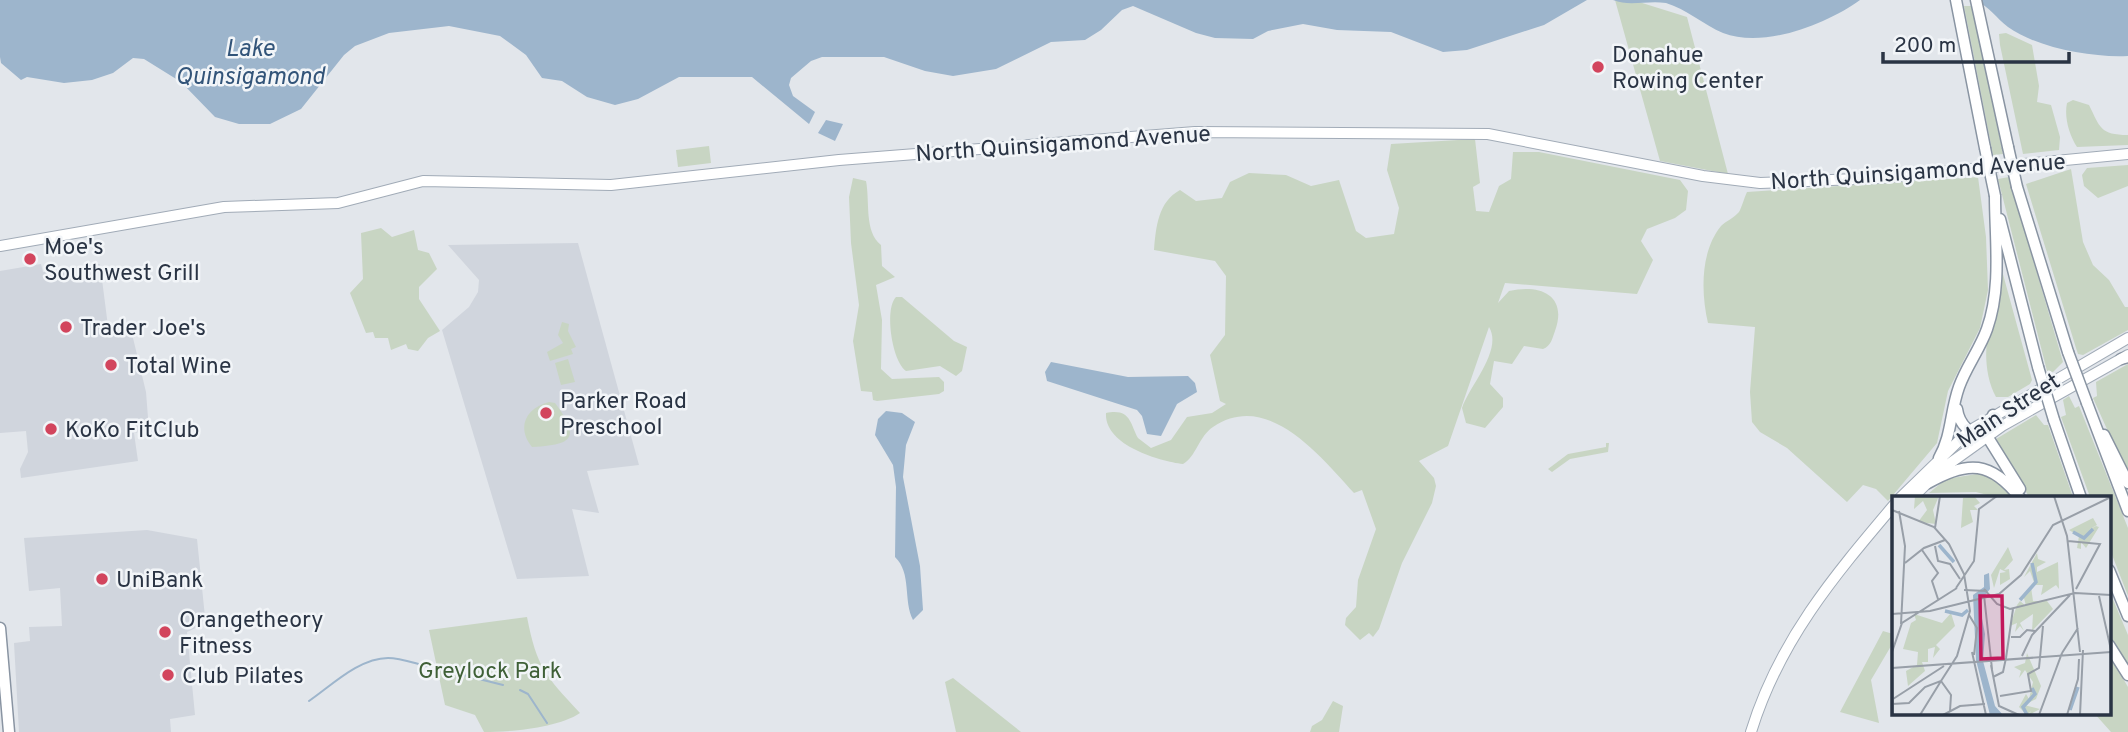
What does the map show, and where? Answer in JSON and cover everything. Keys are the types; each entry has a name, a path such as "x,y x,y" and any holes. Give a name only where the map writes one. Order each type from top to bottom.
{"highway":[{"path":"1956,3 1995,196 2038,368 2080,496"},
{"path":"1977,3 2017,187 2068,352 2128,511"},
{"path":"1939,458 1950,438 1957,392 1979,349 1993,305 1995,196"},
{"path":"1957,392 1957,413 1969,430 1980,436 1987,436"},
{"path":"2088,406 2128,483"},
{"path":"1993,415 1987,436 2021,496"},
{"path":"1928,483 1954,470 1982,468 2002,477 2020,496"},
{"path":"2110,572 2128,616"},
{"path":"0,628 9,732"},
{"path":"2110,647 2128,675"}],"main road":[{"name":"North Quinsigamond Avenue","path":"0,246 216,208 338,203 416,182 459,180 611,185 839,160 1207,131 1488,134 1703,176 1760,183 1879,178 2128,154"},
{"name":"Main Street","path":"1902,496 1969,430 2128,338"},
{"name":"Main Street","path":"1914,496 1987,436 2126,357"},
{"path":"1751,732 1785,647 1892,508"},
{"path":"1872,534 1892,517"},
{"path":"1767,688 1854,555"},
{"path":"1813,618 1820,598"}],"shaded area":[{"name":"Parker Road Preschool","path":"578,243 639,465 587,471 599,513 572,509 589,576 517,579 442,330 469,307 478,292 479,280 448,245"},
{"path":"41,264 43,272 100,264 109,334 128,331 133,338 146,392 149,431 134,433 138,461 21,478 20,469 28,452 26,431 0,433 0,271"},
{"path":"147,530 197,539 205,617 200,626 187,632 195,715 170,719 171,732 19,732 14,643 30,641 29,627 62,626 60,588 29,591 24,538"}],"green space":[{"path":"1615,0 1639,2 1687,17 1728,174 1660,161"},
{"path":"1964,6 1972,6 2003,154 1993,155"},
{"path":"2006,33 2032,45 2039,86 2037,102 2051,105 2060,137 2059,150 2023,154 2000,45 1999,34"},
{"path":"2073,100 2089,105 2106,131 2128,135 2128,145 2077,147 2066,114 2067,103"},
{"path":"1475,139 1480,183 1473,187 1476,211 1489,212 1499,186 1511,179 1513,152 1539,152 1680,180 1688,191 1686,210 1675,218 1647,229 1641,241 1653,260 1637,294 1505,283 1498,303 1509,291 1520,289 1541,291 1554,301 1558,309 1558,319 1552,339 1543,349 1524,346 1512,364 1494,361 1490,384 1503,398 1503,407 1485,428 1466,423 1462,408 1489,357 1492,336 1489,327 1448,446 1419,461 1434,478 1436,486 1432,503 1402,563 1379,629 1373,637 1369,633 1360,640 1345,625 1346,618 1356,607 1358,580 1376,529 1362,490 1354,493 1309,446 1273,422 1253,416 1233,418 1213,427 1183,464 1148,455 1123,442 1108,424 1106,413 1125,415 1138,438 1151,448 1171,440 1187,417 1212,413 1226,404 1220,401 1210,355 1225,335 1226,276 1215,261 1154,250 1160,216 1173,195 1180,190 1196,201 1222,198 1230,182 1249,173 1286,175 1311,186 1339,180 1356,231 1366,238 1394,234 1399,208 1387,170 1391,144"},
{"path":"709,146 711,163 678,167 676,150"},
{"path":"2128,165 2128,186 2098,198 2084,186 2082,175 2087,168"},
{"path":"2071,169 2083,242 2093,265 2109,280 2125,307 2128,307 2128,330 2083,355 2078,354 2026,184"},
{"path":"1978,177 1986,237 1988,290 1980,328 1948,391 1937,443 1888,501 1876,489 1863,485 1847,502 1787,448 1760,432 1752,422 1750,392 1755,327 1708,323 1704,299 1704,273 1709,248 1721,226 1739,212 1747,192"},
{"path":"2009,177 2063,362 2053,372 2047,371 1998,179"},
{"path":"853,178 866,181 870,224 881,245 882,266 895,277 876,285 882,320 881,369 892,379 939,377 944,382 944,391 939,394 877,401 873,400 872,392 861,391 853,341 859,305 851,243 849,197"},
{"path":"381,228 392,237 414,230 418,250 429,253 437,269 419,287 419,299 440,331 428,338 418,351 408,349 406,344 391,350 388,338 375,338 373,332 366,333 350,293 363,279 361,233"},
{"path":"2001,267 2032,380 2030,384 2008,397 1996,397 1990,382 1986,350 1990,316"},
{"path":"896,297 902,297 954,341 967,347 962,371 956,376 940,366 906,371 901,365 890,323 892,303"},
{"path":"562,322 569,324 568,331 576,347 571,349 573,354 550,361 547,352 563,343 558,335"},
{"path":"568,359 575,382 561,385 555,363"},
{"path":"2128,364 2128,476 2093,398 2097,396 2096,382"},
{"path":"2069,396 2075,408 2079,406 2128,528 2128,596 2110,550 2110,496 2090,496 2061,417 2066,415 2063,400"},
{"path":"549,402 555,403 563,415 568,424 569,437 557,444 532,447 525,432 526,419 534,409"},
{"path":"2036,415 2044,425 2048,425 2073,496 2028,496 1996,439"},
{"path":"1606,443 1609,443 1608,452 1570,459 1552,472 1548,469 1568,454 1606,447"},
{"path":"1983,473 1996,479 2013,496 1991,496 1976,492 1929,493 1946,479"},
{"path":"2110,592 2128,635 2128,666 2110,637"},
{"name":"Greylock Park","path":"527,617 544,670 580,713 547,726 484,732 475,715 445,705 429,630"},
{"path":"1883,631 1892,634 1892,644 1871,680 1879,723 1840,712"},
{"path":"2110,657 2128,687 2128,732 2111,732 2095,714 2110,714"},
{"path":"953,678 1021,732 956,732 945,682"},
{"path":"1333,701 1343,706 1339,732 1310,732 1312,726 1322,720"}],"water":[{"name":"Lake Quinsigamond","path":"0,0 1587,0 1544,25 1467,50 1443,52 1391,32 1337,30 1303,24 1268,31 1253,39 1215,38 1196,33 1133,6 1122,10 1101,30 1085,40 1051,42 996,69 953,76 925,71 884,57 822,57 811,61 791,78 789,85 793,96 815,112 809,124 752,77 679,77 638,99 615,105 587,97 562,81 542,78 526,55 500,36 449,26 389,33 355,46 344,55 301,109 270,124 239,124 215,117 181,82 144,59 133,58 113,73 92,80 64,83 27,77 21,80 1,63"},
{"path":"1613,0 1860,0 1830,18 1795,32 1757,38 1723,33 1666,3 1626,3"},
{"path":"1975,0 2128,0 2128,56 2082,53 2034,41 2008,27"},
{"path":"826,120 843,124 835,141 818,133"},
{"path":"1051,362 1128,377 1188,376 1195,383 1197,392 1177,404 1161,436 1147,434 1142,416 1137,410 1047,381 1045,372"},
{"path":"886,411 902,413 915,422 906,445 903,477 920,566 923,610 913,620 904,571 895,557 896,487 893,465 875,435 878,419"}],"waterway":[{"path":"309,701 346,674 377,659 397,659 427,666"},
{"path":"443,670 503,685"},
{"path":"520,690 528,694 547,723"}],"place":[{"name":"Donahue Rowing Center","path":"1598,67"},
{"name":"Moe's Southwest Grill","path":"30,259"},
{"name":"Trader Joe's","path":"66,327"},
{"name":"Total Wine","path":"111,365"},
{"name":"Parker Road Preschool","path":"546,413"},
{"name":"KoKo FitClub","path":"51,429"},
{"name":"UniBank","path":"102,579"},
{"name":"Orangetheory Fitness","path":"165,632"},
{"name":"Club Pilates","path":"168,675"}]}
